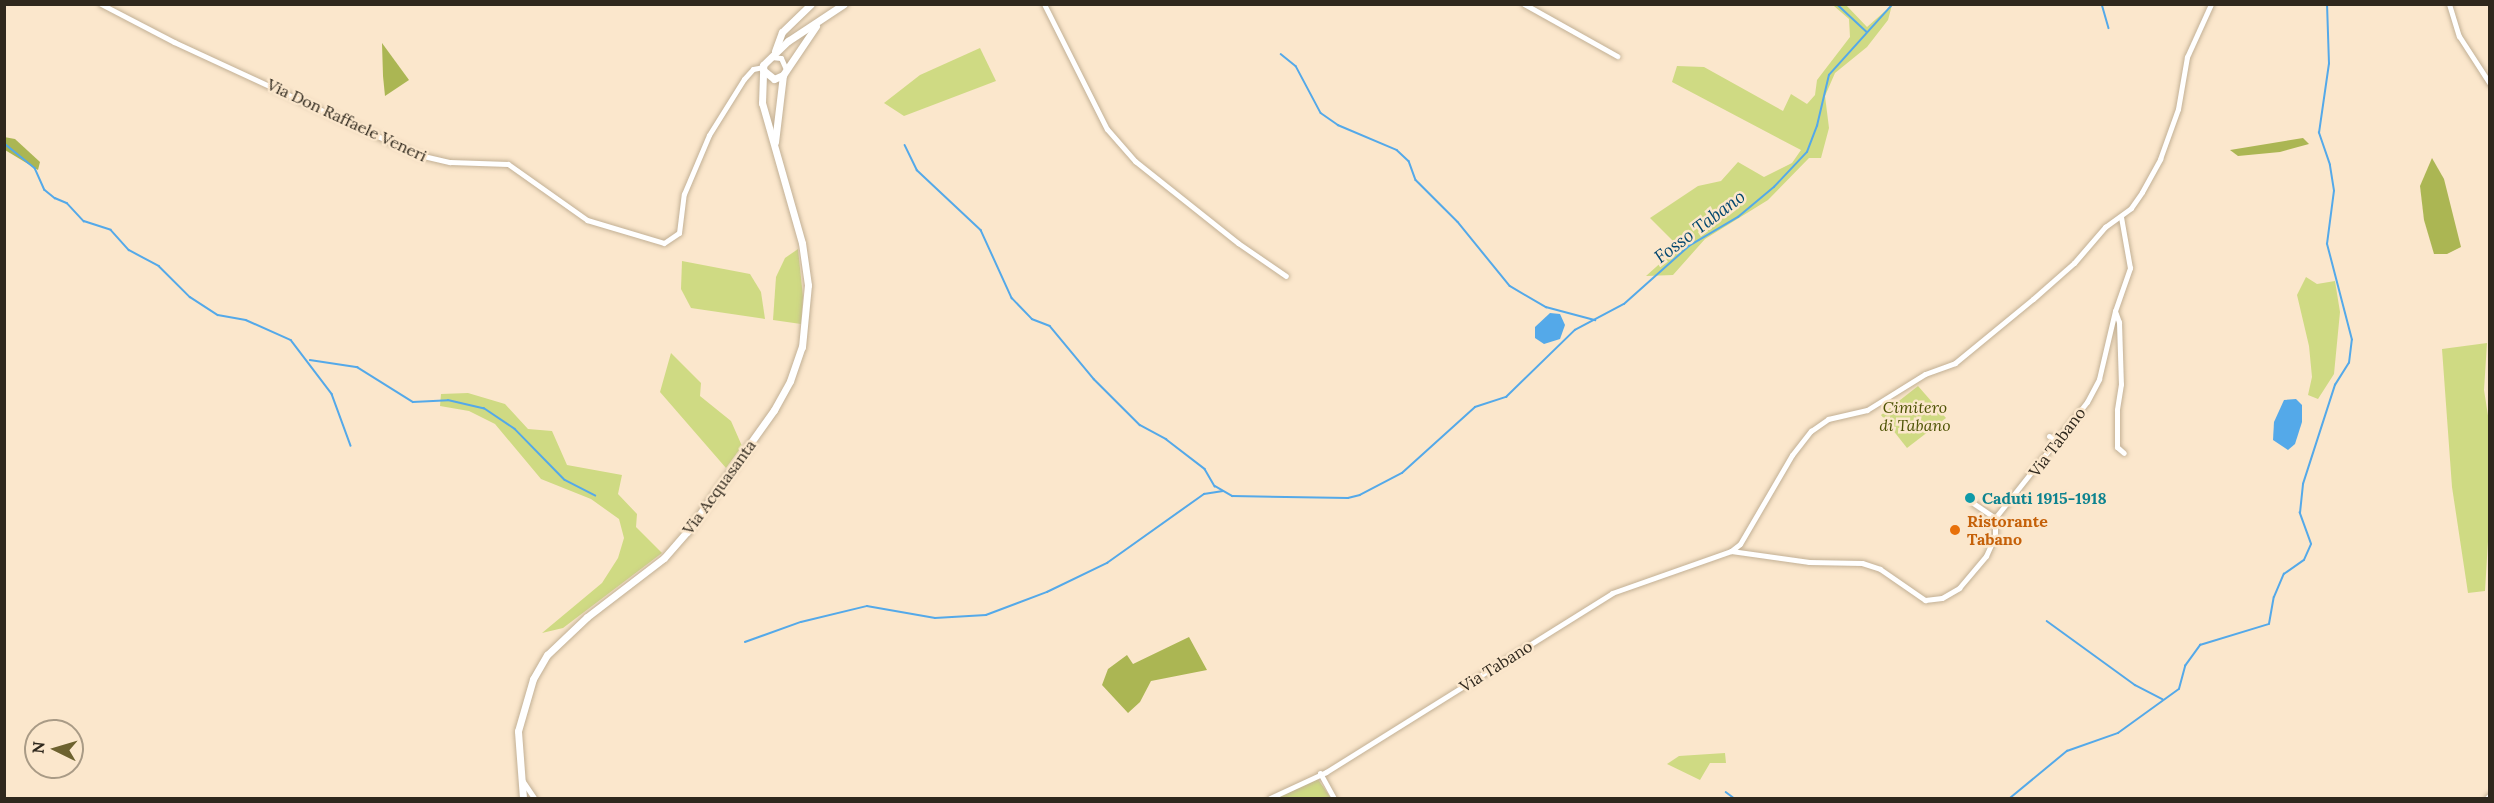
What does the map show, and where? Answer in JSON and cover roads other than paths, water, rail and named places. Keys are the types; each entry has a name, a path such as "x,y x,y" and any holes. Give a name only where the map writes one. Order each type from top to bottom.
{"main road":[{"path":"811,4 782,32 772,56 763,68 770,78 784,72 819,22"},
{"path":"772,56 844,4"},
{"name":"Via Acquasanta","path":"523,798 518,731 525,703 547,656 564,636 664,558 679,541 774,410 790,381 808,315 808,285 802,243 762,103 763,68"},
{"name":"Via Acquasanta","path":"774,147 784,72"}],"street":[{"name":"Via Don Raffaele Veneri","path":"101,4 174,42 419,155 450,162 508,164 588,220 659,242 674,239 679,233 684,194 709,135 744,79 753,69 763,68"},
{"path":"1044,4 1107,129 1135,161 1238,243 1286,276"},
{"path":"1524,4 1617,56"},
{"path":"1731,551 1740,544 1792,455 1811,431 1828,418 1868,410 1925,374 1955,363 2058,278 2105,227 2121,217 2142,192 2160,159 2178,109 2187,57 2211,4"},
{"path":"2449,4 2459,36 2490,84"},
{"path":"772,56 781,58 784,72"},
{"name":"Via Tabano","path":"1270,798 1320,773 1612,593 1731,551 1809,562 1862,562 1880,569 1910,592 1932,601 1959,588 1986,556 1995,536 1995,519 2087,402 2099,379 2115,311 2130,268 2121,217"},
{"path":"2115,311 2119,322 2121,384 2116,431 2118,447 2124,453"},
{"path":"2049,436 2058,441"},
{"path":"1973,503 1995,519"},
{"path":"1320,773 1334,798"},
{"path":"520,777 534,798"},
{"path":"2487,798 2490,795"}],"water":[{"path":"1550,313 1560,314 1565,325 1560,339 1544,344 1535,338 1535,327"},
{"path":"2296,399 2302,405 2302,422 2295,444 2288,450 2273,440 2274,422 2284,400"}],"waterway":[{"path":"1837,4 1867,32"},
{"name":"Fosso Tabano","path":"905,145 917,170 981,230 1012,298 1032,319 1050,326 1094,379 1140,425 1166,439 1205,469 1215,486 1232,496 1348,498 1360,495 1402,473 1475,407 1506,397 1575,330 1624,304 1689,246 1738,217 1774,187 1807,152 1817,126 1829,75 1893,4"},
{"path":"2102,4 2109,28"},
{"path":"2010,798 2067,751 2118,733 2179,689 2185,666 2200,645 2269,624 2274,597 2284,574 2304,560 2311,544 2300,513 2303,484 2335,385 2349,363 2352,340 2327,244 2334,191 2330,165 2319,133 2329,64 2327,4"},
{"path":"1281,54 1296,66 1321,113 1338,125 1397,150 1409,161 1416,180 1458,222 1510,286 1546,307 1595,320"},
{"path":"4,143 35,168 45,190 55,198 67,203 84,221 111,230 129,250 159,266 190,297 218,315 246,320 291,340 332,394 351,446"},
{"path":"310,360 357,367 413,402 448,400 484,408 515,429 565,480 595,495"},
{"path":"745,642 801,622 867,606 935,618 986,615 1047,592 1107,563 1204,494 1223,491"},
{"path":"2047,621 2135,685 2163,699"},
{"path":"1726,792 1734,798"}],"place":[{"name":"Caduti 1915-1918","path":"1970,498"},
{"name":"Ristorante Tabano","path":"1955,530"}],"park label":[{"name":"Cimitero di Tabano","path":"1915,416"}]}
